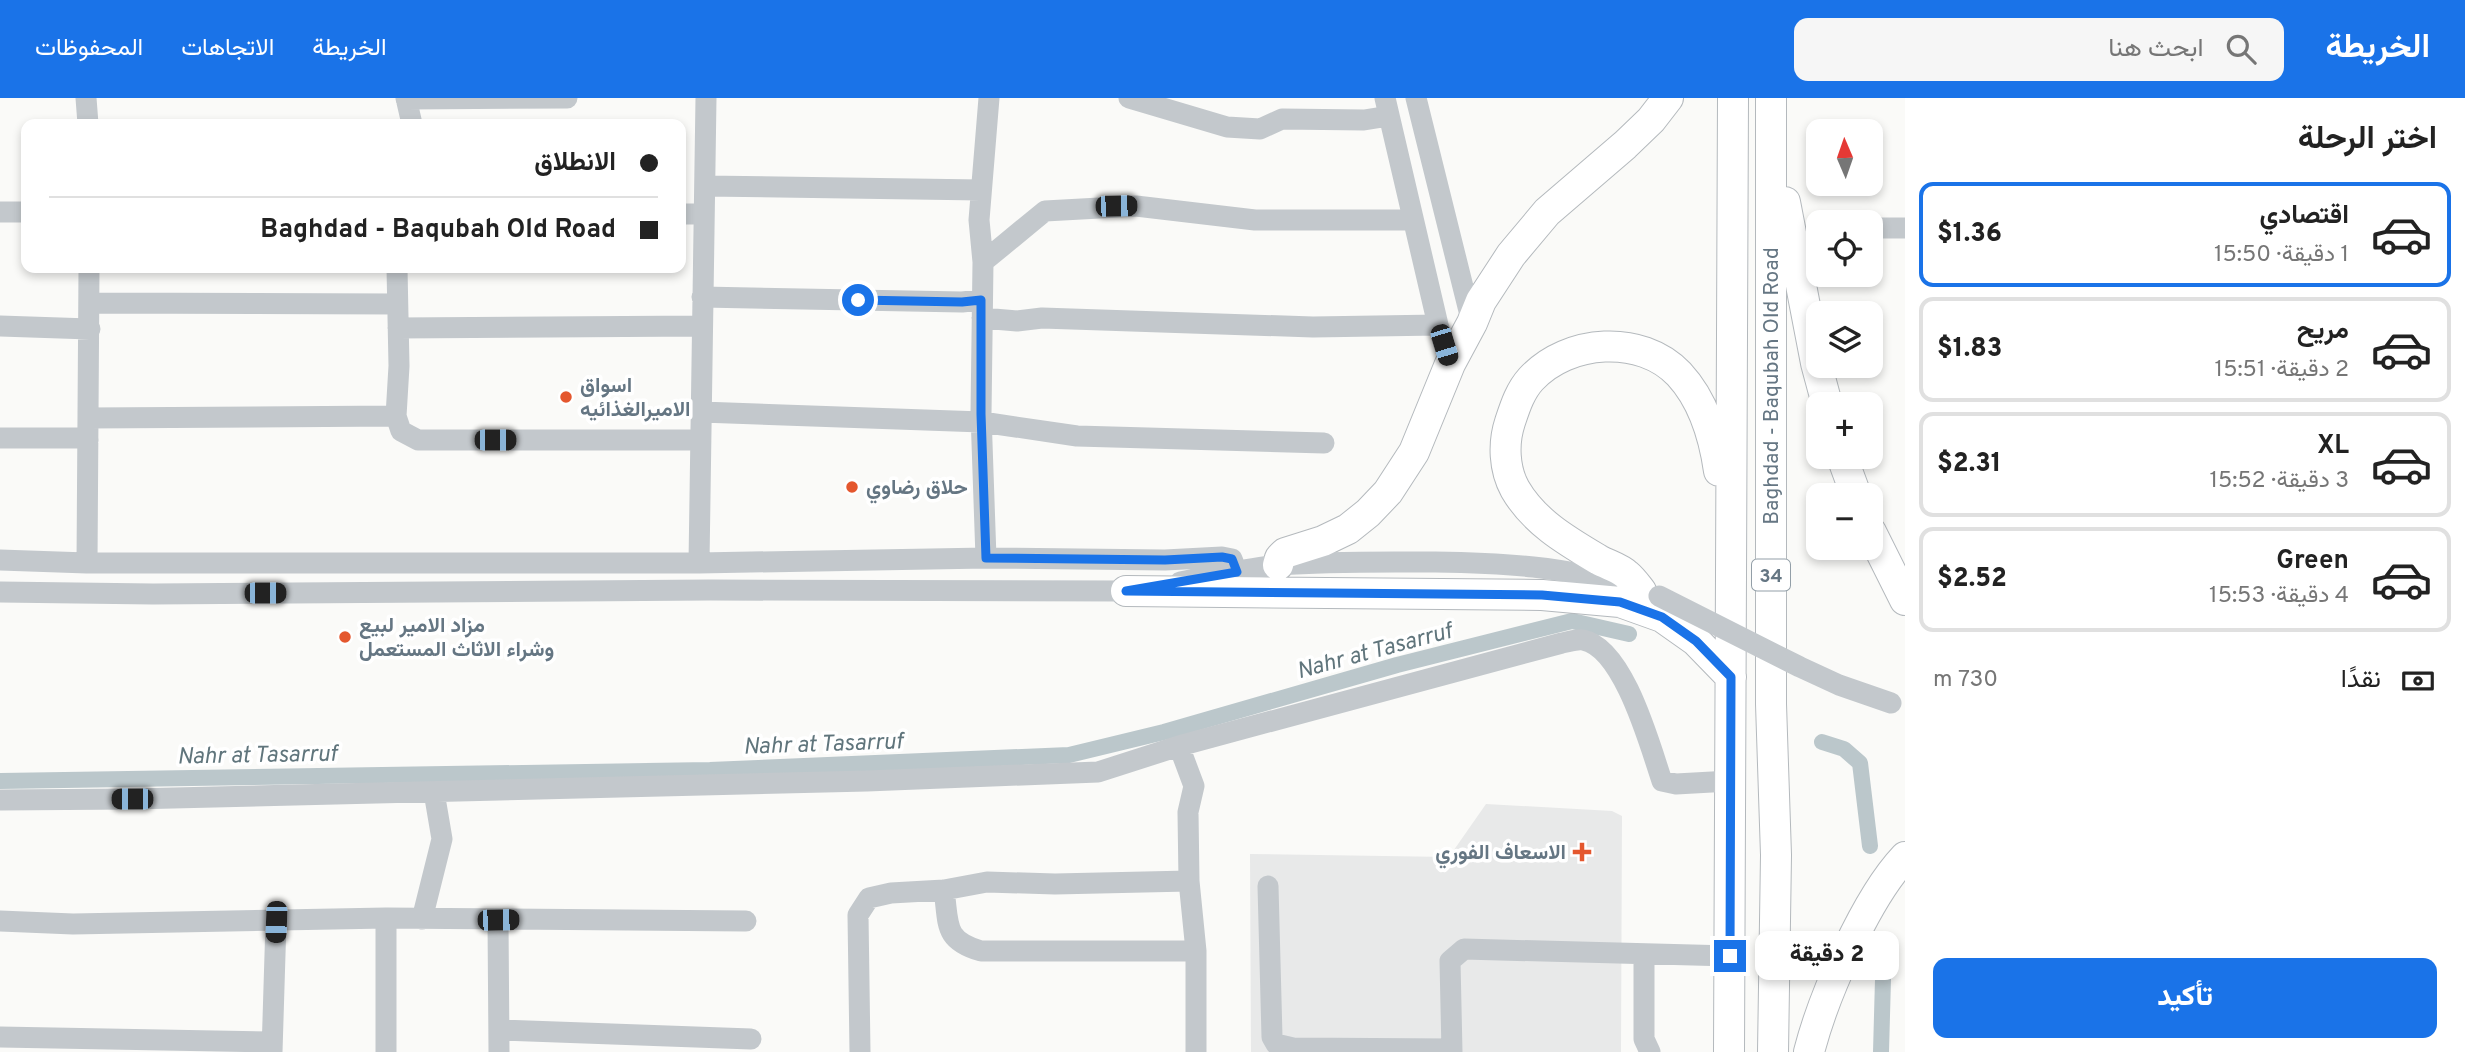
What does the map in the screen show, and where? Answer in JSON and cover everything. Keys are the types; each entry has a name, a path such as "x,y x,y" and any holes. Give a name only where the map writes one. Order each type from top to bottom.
{"highway":[{"path":"1278,565 1285,553 1323,541 1348,528 1368,513 1388,492 1414,452 1450,364 1481,301 1511,255 1547,212 1625,145 1651,120 1668,98"},
{"name":"Baghdad - Baqubah Old Road","path":"1729,1052 1733,98"},
{"path":"1771,112 1804,301 1824,392"},
{"name":"Baghdad - Baqubah Old Road","path":"1771,112 1771,704 1776,855 1773,1052"},
{"path":"1650,593 1626,574 1562,537 1525,505 1513,486 1506,458 1507,433 1516,403 1531,379 1558,360 1580,351 1612,346 1638,349 1665,362 1679,375 1699,400 1717,456 1732,555"},
{"path":"1883,556 1905,600"},
{"path":"1126,591 1542,595 1620,602 1662,617 1696,641 1731,677"},
{"path":"1730,854 1776,855"},
{"path":"1809,1052 1813,1035 1856,934 1884,885 1905,857"}],"street":[{"path":"86,98 88,119"},
{"path":"411,119 406,99 567,98"},
{"path":"699,563 706,98"},
{"path":"986,558 982,422 983,262 979,220 989,98"},
{"path":"1129,98 1227,127 1260,129 1282,119 1364,120 1387,107 1438,325 1450,364"},
{"path":"1416,98 1472,323"},
{"path":"705,186 981,190"},
{"path":"983,262 1045,211 1136,206 1255,220 1413,220"},
{"path":"0,212 21,212"},
{"path":"686,214 704,214"},
{"path":"1883,228 1905,228"},
{"path":"87,563 89,273"},
{"path":"397,273 399,366 396,416 401,431 418,440 700,440"},
{"path":"702,297 962,302 1017,321 1042,318 1313,327 1438,325"},
{"path":"90,303 397,304"},
{"path":"0,326 90,330"},
{"path":"398,328 702,326"},
{"path":"701,412 982,422 1077,436 1325,443"},
{"path":"88,418 396,416"},
{"path":"0,438 88,440"},
{"path":"0,561 699,563 986,558 1165,560 1222,557 1232,559 1237,572"},
{"path":"0,592 153,594 710,590 1126,591 1278,565 1489,563 1568,571 1650,593 1830,680 1898,704"},
{"path":"0,800 867,781 1098,772 1179,746 1562,643 1583,640 1602,649 1629,688 1662,781 1676,784 1730,781"},
{"path":"1179,746 1194,786 1188,812 1189,881 1196,951 1196,1052"},
{"path":"422,919 442,839 434,792"},
{"path":"860,1052 858,915 869,898 891,893 944,890 987,882 1055,884 1189,881"},
{"path":"1268,886 1272,1037 1276,1044 1293,1048 1452,1051 1450,961 1464,949 1730,956"},
{"path":"944,890 950,932 961,945 981,951 1196,951"},
{"path":"386,918 386,1052"},
{"path":"0,921 74,924 386,918 746,921"},
{"path":"498,920 499,1052"},
{"path":"0,1037 47,1045 272,1047 276,922"},
{"path":"1644,954 1644,1040 1650,1052"},
{"path":"499,1030 751,1039"}],"shaded area":[{"path":"1486,804 1612,811 1622,816 1621,1052 1251,1052 1250,854 1449,857"}],"waterway":[{"name":"Nahr at Tasarruf","path":"0,781 710,770 1069,755 1164,732 1397,665 1572,621 1629,634"},
{"name":"Nahr at Tasarruf","path":"1822,742 1844,749 1860,763 1870,846"},
{"name":"Nahr at Tasarruf","path":"1881,1052 1884,943"}],"place":[{"name":"اسواق الاميرالغذائيه","path":"566,397"},
{"name":"حلاق رضاوي","path":"852,487"},
{"name":"مزاد الامير لبيع وشراء الاثاث المستعمل","path":"345,637"},
{"name":"الاسعاف الفوري","path":"1582,852"}],"route":[{"path":"858,300 981,300 981,414 986,558 1165,560 1222,557 1232,559 1237,572 1126,591 1542,595 1620,602 1662,617 1696,641 1731,677 1730,956"}]}
